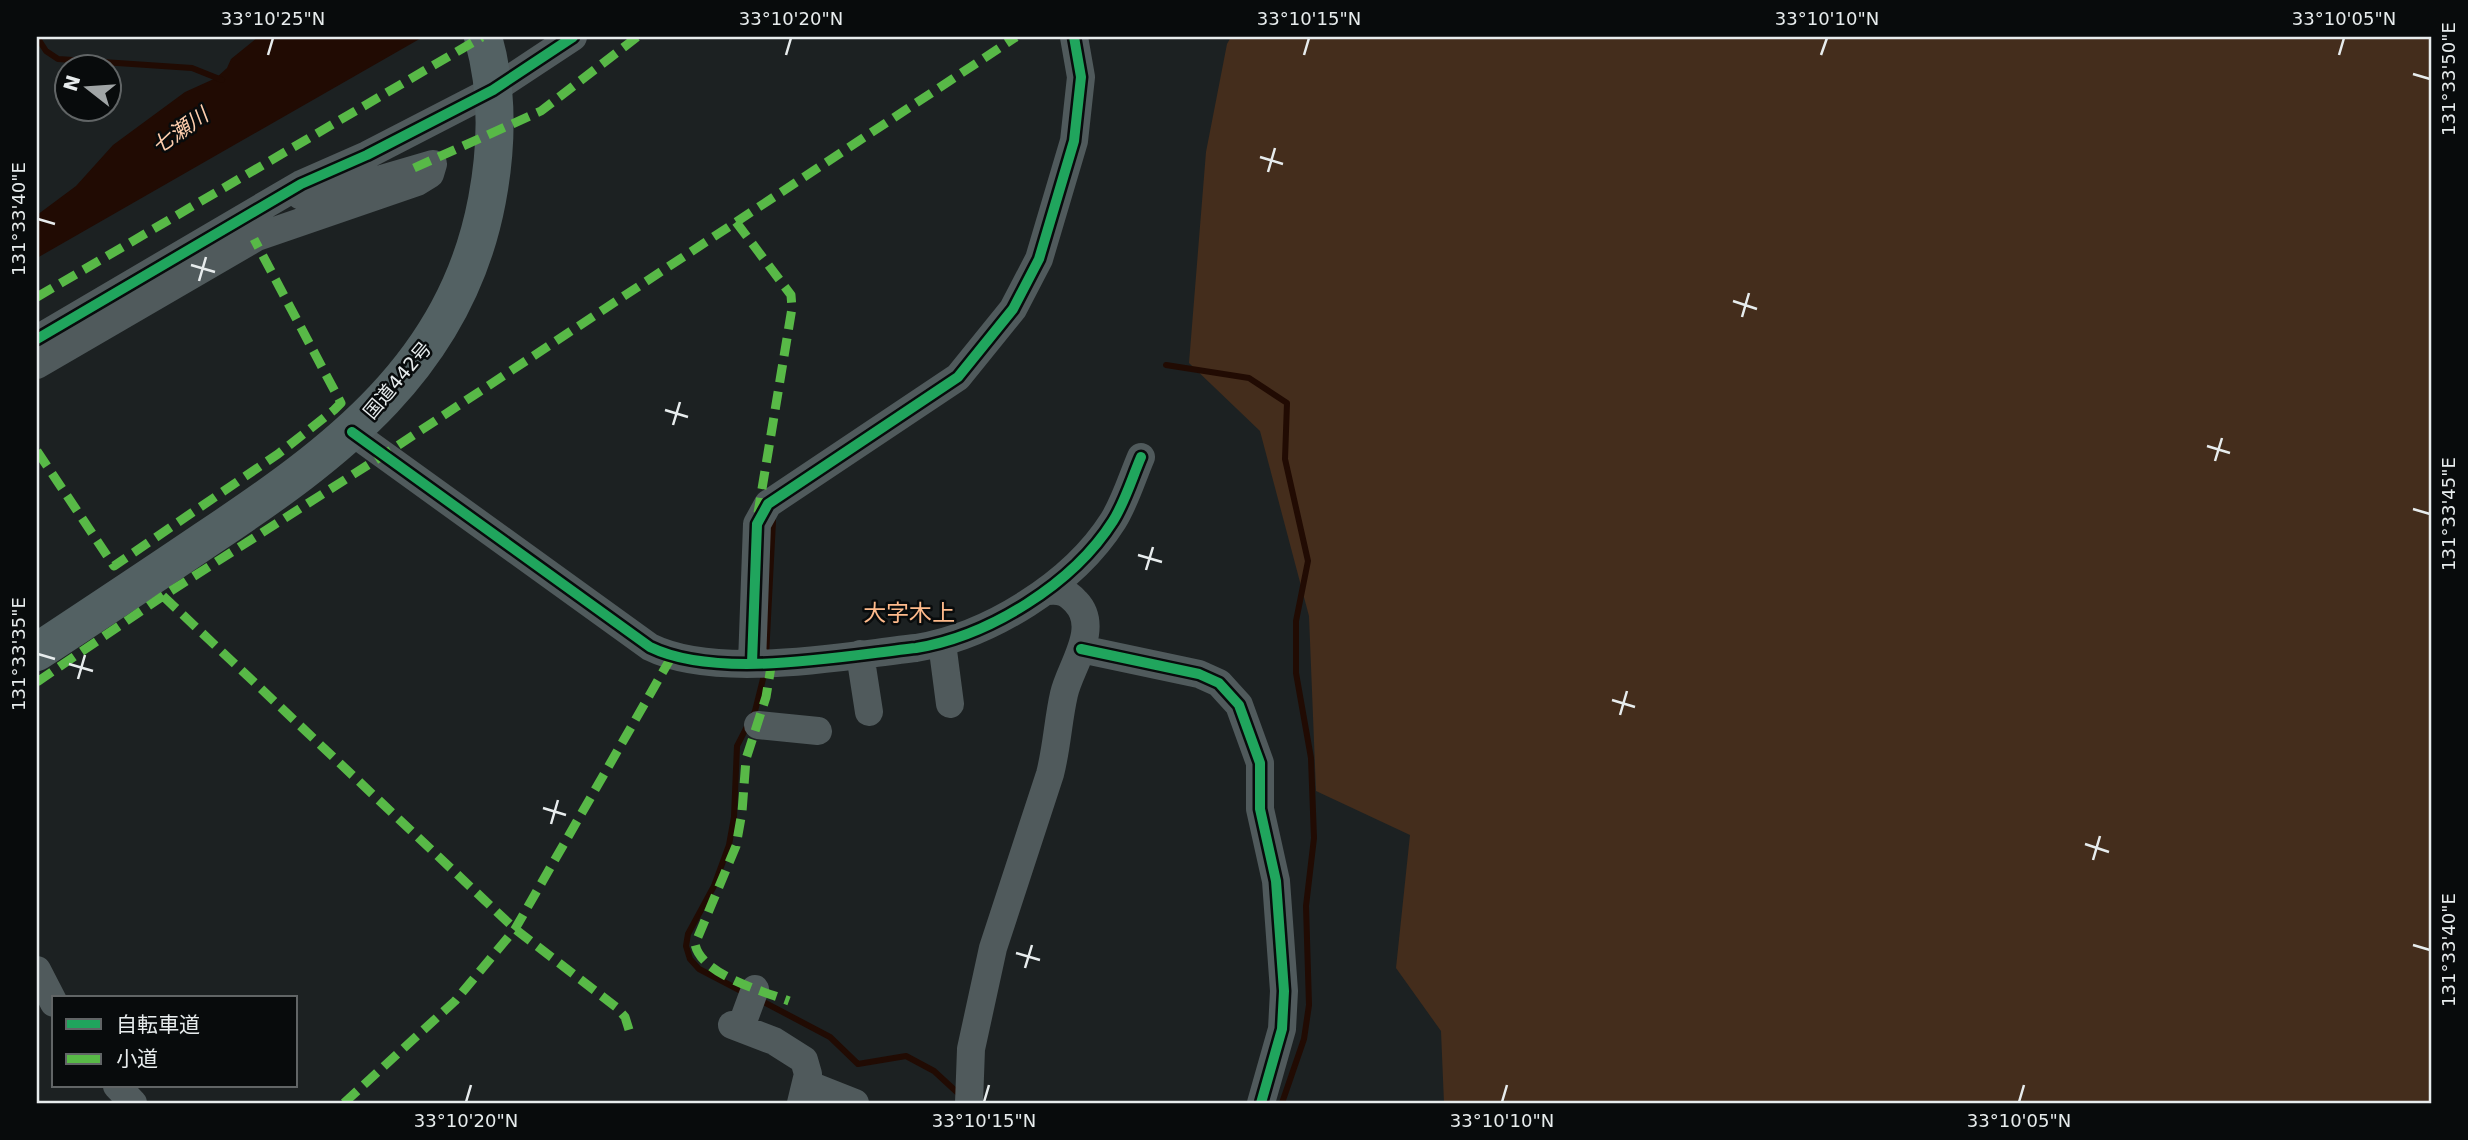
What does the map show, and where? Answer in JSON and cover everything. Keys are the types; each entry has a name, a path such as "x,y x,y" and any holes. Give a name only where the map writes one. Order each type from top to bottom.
{"highway":[{"name":"国道442号","path":"37,652 261,503 352,432 418,361 457,296 479,237 491,179 488,61"}],"street":[{"path":"37,338 284,194 367,155 488,61 573,37"},
{"path":"752,663 757,524 768,504 957,377 1013,309 1039,260 1074,141 1081,77 1074,37"},
{"path":"37,365 257,237 417,182 434,169 433,164 428,163 368,183 306,197 284,194"},
{"path":"352,432 650,647 682,658 752,663 860,654 942,643 968,634 1048,591 1109,526 1141,457"},
{"path":"969,1103 971,1049 990,960 1050,774 1058,746 1064,691 1081,649 1085,630 1082,609 1063,591 1048,591"},
{"path":"942,643 950,704"},
{"path":"1081,649 1199,674 1219,683 1240,705 1260,763 1260,809 1276,881 1284,991 1282,1029 1261,1103"},
{"path":"860,654 869,712"},
{"path":"758,725 818,731"},
{"path":"37,970 52,999"},
{"path":"755,989 736,1026 799,1055 808,1067 804,1094 855,1103"},
{"path":"119,1088 133,1103"}],"shaded area":[{"path":"1231,37 2431,37 2431,1103 1444,1103 1441,1031 1396,968 1410,835 1316,791 1309,616 1260,431 1189,363 1206,152 1227,44"}],"water":[{"name":"七瀬川","path":"258,37 423,37 37,258 37,215 76,186 113,145 185,92 216,78 227,68 231,59"}],"waterway":[{"path":"37,37 46,51 58,59 192,68 222,80"},
{"path":"1166,365 1249,378 1287,403 1285,459 1308,561 1296,621 1296,673 1311,758 1314,838 1306,906 1309,1005 1304,1039 1282,1103"},
{"path":"766,656 773,521"},
{"path":"745,993 699,969 690,959 686,946 688,934 714,886 729,845 734,817 737,746 755,711 765,671"},
{"path":"758,999 830,1037 858,1064 906,1056 934,1071 960,1095"}],"marked path":[{"path":"37,297 482,37"},
{"path":"414,168 541,111 637,37"},
{"path":"37,682 163,596 382,456 1016,37"},
{"path":"736,222 791,295 792,308 758,513"},
{"path":"37,451 114,566 278,454 334,410 341,403 254,239"},
{"path":"163,596 515,929 616,1007 625,1017 630,1033"},
{"path":"344,1103 455,1001 515,929 672,656"},
{"path":"772,661 766,697 746,759 736,846 695,944 700,955 721,973 749,987 789,1001"}],"cycle path":[{"path":"37,339 301,184 367,155 493,90 573,37"},
{"path":"752,663 757,524 768,504 958,377 1013,309 1039,259 1074,141 1081,77 1074,37"},
{"path":"352,432 650,647 678,657 744,664 817,660 916,648 944,642 1000,619 1052,586 1076,566 1096,544 1117,514 1141,457"},
{"path":"1081,649 1199,674 1219,683 1239,705 1260,763 1260,809 1276,881 1284,991 1282,1029 1261,1103"}],"district":[{"name":"大字木上","path":"909,613"}]}
